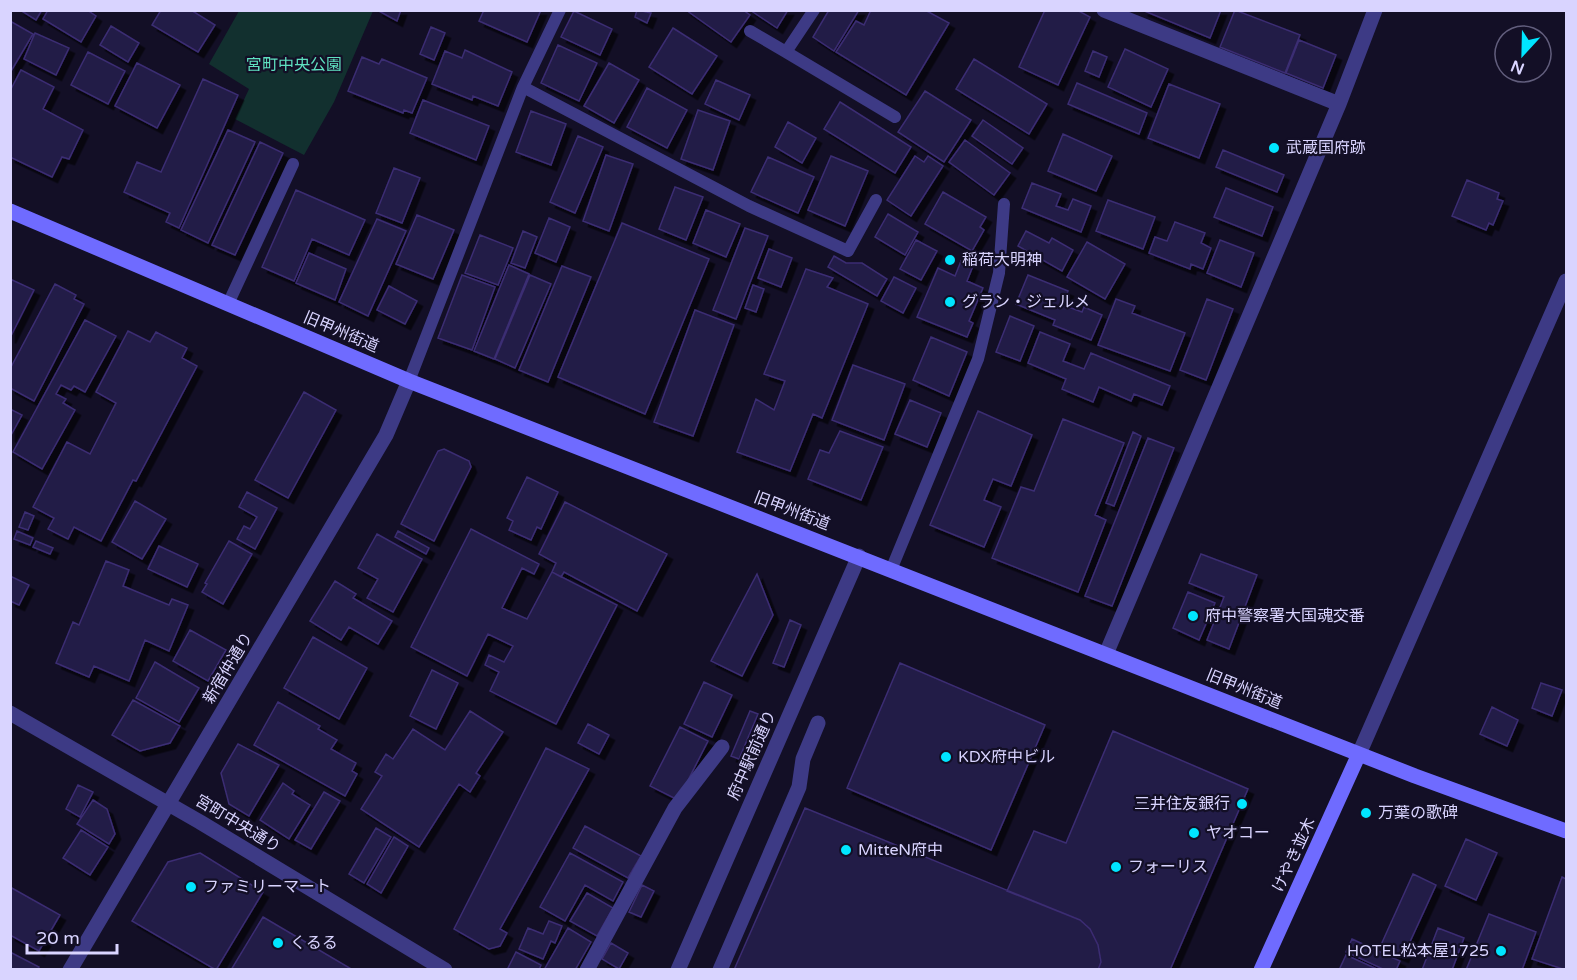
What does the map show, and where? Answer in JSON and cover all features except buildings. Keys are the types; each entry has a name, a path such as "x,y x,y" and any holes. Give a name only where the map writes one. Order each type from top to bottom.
{"main road":[{"name":"旧甲州街道","path":"10,211 409,381 1359,754 1566,831"},
{"name":"けやき並木","path":"1261,969 1359,754"}],"street":[{"path":"1104,10 1339,104"},
{"path":"1106,654 1339,104 1375,10"},
{"path":"1359,754 1566,281"},
{"name":"新宿仲通り","path":"70,969 386,435 409,381"},
{"name":"府中駅前通り","path":"678,969 859,556"},
{"name":"宮町中央通り","path":"10,713 168,803 445,969"},
{"path":"720,969 799,787 803,759 818,723"},
{"path":"587,969 675,808 722,747"}],"lane":[{"path":"409,381 523,87 560,10"},
{"path":"786,52 814,10"},
{"path":"750,31 895,117"},
{"path":"523,87 739,201 848,251 876,200"},
{"path":"228,304 293,164"},
{"path":"891,570 978,359 999,273 1004,204"}],"green space":[{"name":"宮町中央公園","path":"239,11 373,11 334,102 304,155 235,119 249,89 209,64"}],"place":[{"name":"武蔵国府跡","path":"1274,148"},
{"name":"稲荷大明神","path":"950,260"},
{"name":"グラン・ジェルメ","path":"950,302"},
{"name":"府中警察署大国魂交番","path":"1193,616"},
{"name":"KDX府中ビル","path":"946,757"},
{"name":"三井住友銀行","path":"1242,804"},
{"name":"万葉の歌碑","path":"1366,813"},
{"name":"ヤオコー","path":"1194,833"},
{"name":"MitteN府中","path":"846,850"},
{"name":"フォーリス","path":"1116,867"},
{"name":"ファミリーマート","path":"191,887"},
{"name":"くるる","path":"278,943"},
{"name":"HOTEL松本屋1725","path":"1501,951"}]}
